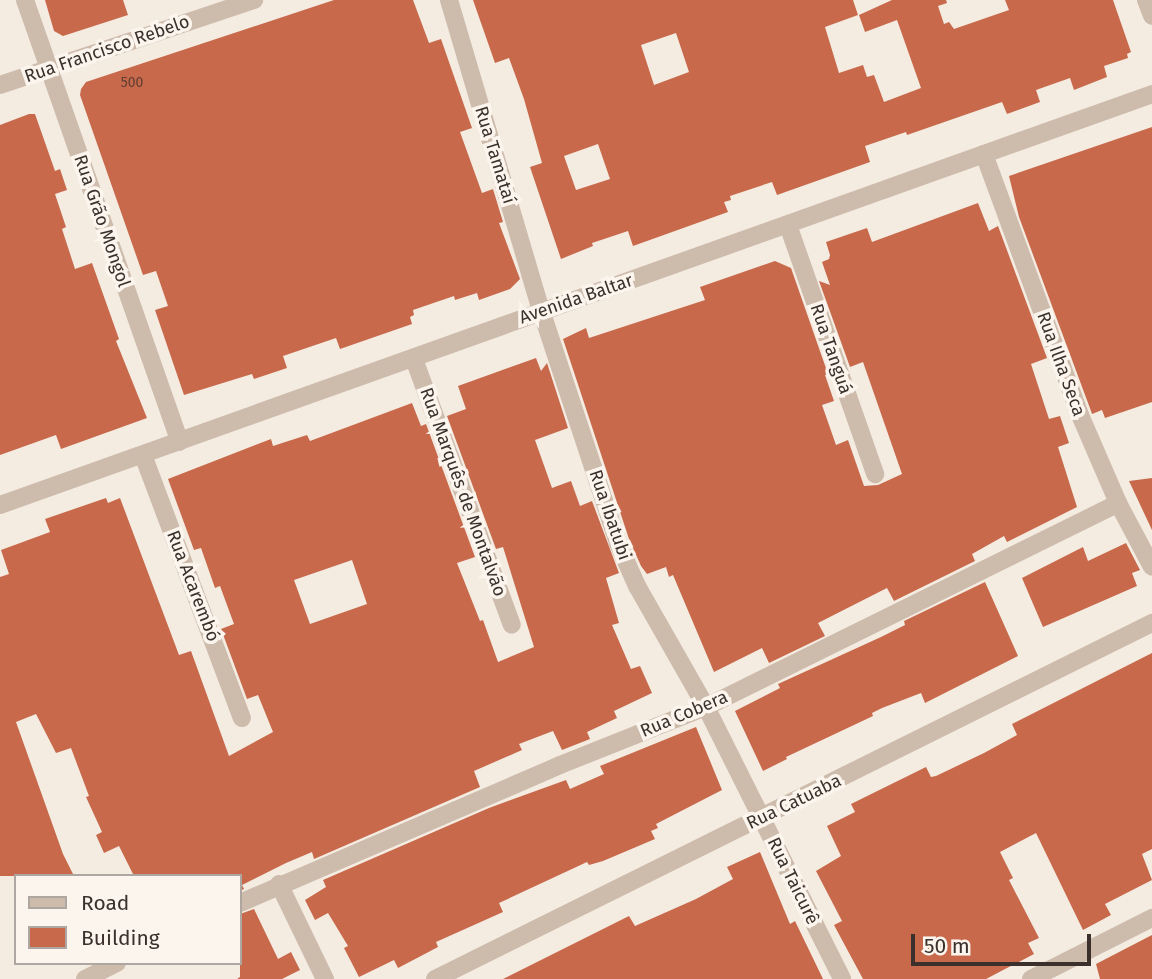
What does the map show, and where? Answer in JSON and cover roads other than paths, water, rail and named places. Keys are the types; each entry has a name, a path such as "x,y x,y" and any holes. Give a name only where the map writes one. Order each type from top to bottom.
{"street":[{"name":"Rua Grão Mongol","path":"25,0 180,442"},
{"name":"Rua Francisco Rebelo","path":"0,85 254,0"},
{"name":"Rua Tamataí","path":"449,0 541,310"},
{"path":"1146,0 1152,16"},
{"name":"Avenida Baltar","path":"0,505 1152,94"},
{"name":"Rua Ilha Seca","path":"984,154 1080,415 1118,503 1152,567"},
{"name":"Rua Tanguá","path":"788,225 875,474"},
{"name":"Rua Ibatubi","path":"541,310 618,543 647,606 706,707"},
{"name":"Rua Marquês de Montalvão","path":"414,359 512,625"},
{"name":"Rua Acarembó","path":"143,455 242,718"},
{"name":"Rua Cobera","path":"242,902 560,765 706,707 1118,503"},
{"name":"Rua Catuaba","path":"435,979 1152,623"},
{"name":"Rua Taicurê","path":"706,707 842,979"},
{"path":"279,884 325,979"},
{"path":"1031,979 1152,918"},
{"path":"85,979 113,965"}]}
